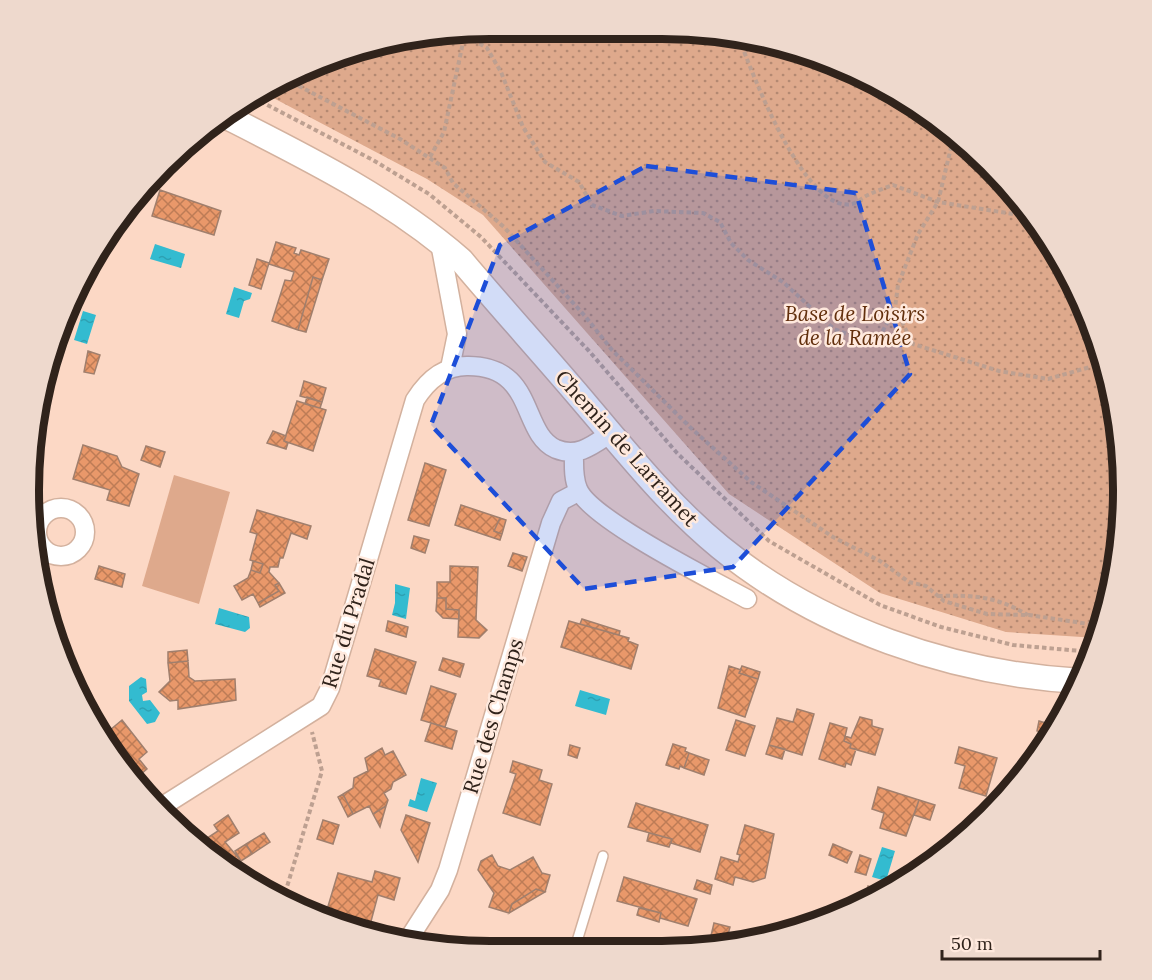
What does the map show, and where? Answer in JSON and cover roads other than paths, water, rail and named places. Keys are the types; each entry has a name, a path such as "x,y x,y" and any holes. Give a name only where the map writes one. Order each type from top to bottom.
{"main road":[{"name":"Chemin de Larramet","path":"231,120 358,186 395,208 461,260 662,493 720,547 783,592 821,612 891,642 942,658 1003,672 1071,680"}],"street":[{"path":"440,243 457,334 450,369"},
{"name":"Rue du Pradal","path":"166,804 308,717 321,706 330,688 415,400 425,385 450,369 481,367 493,370 504,377 523,397 546,443 556,449 574,453"},
{"path":"611,433 590,448 574,453 574,474 579,492 601,513 645,543 747,599"},
{"name":"Rue des Champs","path":"412,934 440,890 448,870 551,522 561,501 579,492"}],"lane":[{"path":"577,941 603,856"}],"water":[{"path":"155,244 185,254 181,268 150,259"},
{"path":"234,287 252,293 250,299 244,301 239,318 226,314"},
{"path":"83,311 96,315 87,344 74,340"},
{"path":"395,584 410,588 406,619 392,615 395,603"},
{"path":"219,608 249,617 250,628 245,632 215,624"},
{"path":"141,677 146,679 147,692 142,695 143,701 150,700 160,713 155,722 147,724 129,701 129,686"},
{"path":"580,690 610,699 606,715 575,706"},
{"path":"421,778 437,783 427,812 408,806 410,799 415,801"},
{"path":"882,847 895,851 886,881 872,877"}],"park label":[{"name":"Base de Loisirs de la Ramée","path":"855,325"}]}
